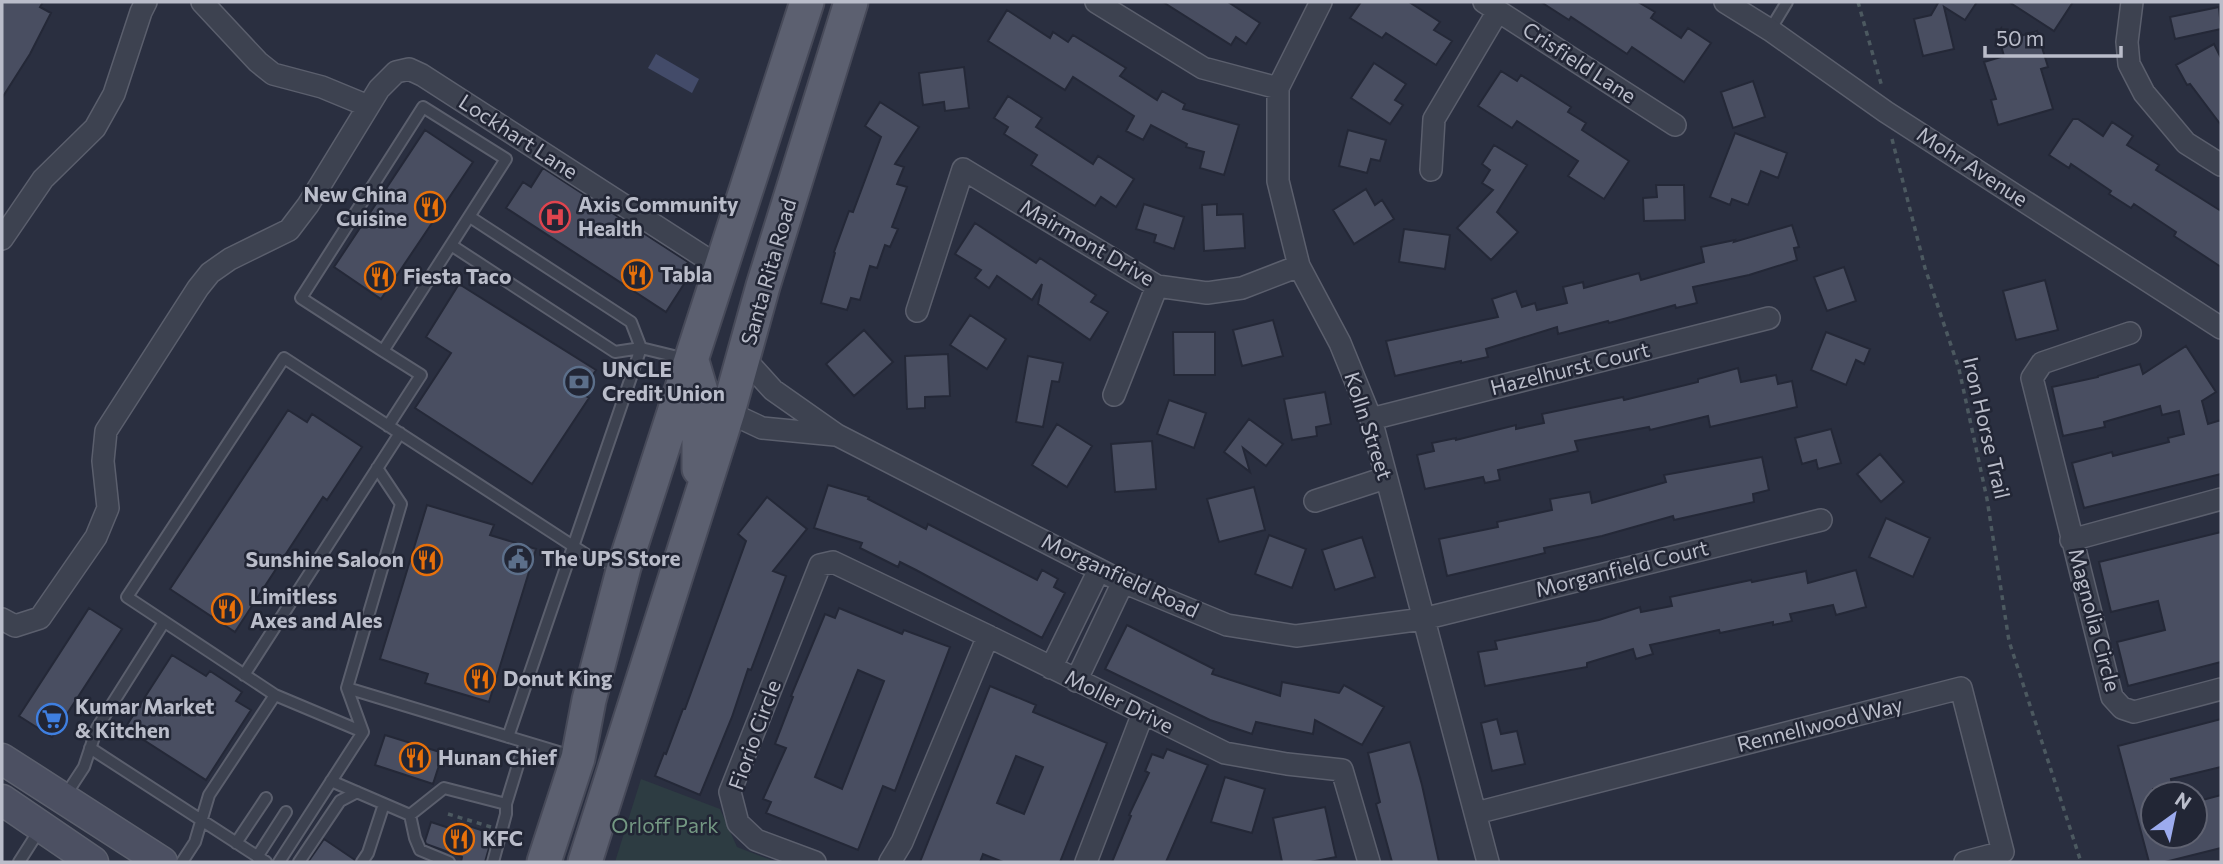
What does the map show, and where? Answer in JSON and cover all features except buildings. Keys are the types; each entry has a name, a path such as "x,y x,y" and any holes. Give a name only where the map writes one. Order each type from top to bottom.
{"main road":[{"name":"Santa Rita Road","path":"543,859 578,758 589,700 624,567 807,2"},
{"name":"Santa Rita Road","path":"584,862 728,412 763,286 852,2"},
{"path":"789,61 828,72"},
{"path":"718,278 721,315 719,382 728,412"},
{"path":"692,361 702,398 698,506"},
{"path":"2,759 162,862"},
{"path":"2,800 93,862"}],"street":[{"path":"2,239 43,179 95,128 114,94 146,2"},
{"path":"2,620 15,626 40,618 96,537 108,508 103,461 106,431 198,288 210,273 230,259 289,230 308,205 368,106 322,87 273,74 258,62 202,2"},
{"path":"1096,2 1203,68 1278,88"},
{"name":"Kolln Street","path":"1321,2 1278,88 1278,181 1299,266 1340,343 1371,419 1488,862"},
{"name":"Mohr Avenue","path":"1726,2 1886,112 2221,328"},
{"path":"2132,2 2127,42 2129,64 2144,93 2186,143 2221,165"},
{"path":"1431,170 1434,119 1491,6"},
{"name":"Crisfield Lane","path":"1491,6 1675,125"},
{"name":"Lockhart Lane","path":"368,106 379,89 396,72 409,69 422,75 718,278"},
{"name":"Mairmont Drive","path":"917,311 963,170 1157,286 1207,293 1242,288 1299,266"},
{"path":"1114,395 1157,286"},
{"name":"Hazelhurst Court","path":"1371,419 1769,318"},
{"path":"2071,540 2032,378 2042,363 2130,333"},
{"name":"Morganfield Road","path":"744,358 773,390 837,435 1123,582 1227,625 1296,636 1423,619"},
{"name":"Morganfield Road","path":"728,412 762,428 837,435"},
{"path":"1315,501 1385,478"},
{"name":"Magnolia Circle","path":"2221,499 2071,540 2112,697 2122,708 2134,712 2221,689"},
{"name":"Morganfield Court","path":"1423,619 1821,520"},
{"name":"Moller Drive","path":"820,565 833,562 1225,753 1342,770 1368,862"},
{"name":"Fiorio Circle","path":"816,862 756,840 738,823 730,792 820,565"},
{"path":"1051,668 1099,570"},
{"path":"1076,681 1123,582"},
{"path":"890,862 902,842 988,636"},
{"name":"Rennellwood Way","path":"1476,813 1962,688 2003,852 1965,862"},
{"path":"1086,862 1143,713"}],"lane":[{"path":"1770,30 1787,2"},
{"path":"383,351 506,159 423,107 301,298 383,351 421,374 388,426"},
{"path":"470,217 631,322 641,348 508,737"},
{"path":"451,245 615,352 641,348 692,361"},
{"path":"363,732 275,695 127,597 284,358 590,557 624,567"},
{"path":"244,675 400,433"},
{"path":"363,732 347,688 401,504 377,468"},
{"path":"64,798 83,767 97,728 164,622"},
{"path":"347,688 578,758"},
{"path":"182,862 195,842 209,795 275,695"},
{"path":"279,862 363,732"},
{"path":"493,862 506,814 506,804 525,742"},
{"path":"90,748 261,859 286,812"},
{"path":"331,781 410,816"},
{"path":"410,816 444,788 506,804"},
{"path":"299,862 340,801 357,792"},
{"path":"236,843 266,798"},
{"path":"362,862 368,853 384,804"},
{"path":"410,816 420,850 449,862"},
{"path":"19,862 41,828"}],"path":[{"name":"Iron Horse Trail","path":"1858,2 1880,75 1886,112 1925,268 1959,369 1987,499 2009,641 2081,862"},
{"path":"448,814 502,831"}],"green space":[{"name":"Orloff Park","path":"641,779 720,809 737,847 776,862 615,862"}],"water":[{"path":"656,54 699,79 692,93 648,68"}],"place":[{"name":"New China Cuisine","path":"430,207"},
{"name":"Axis Community Health","path":"555,217"},
{"name":"Tabla","path":"637,275"},
{"name":"Fiesta Taco","path":"380,277"},
{"name":"UNCLE Credit Union","path":"579,382"},
{"name":"The UPS Store","path":"518,559"},
{"name":"Sunshine Saloon","path":"427,560"},
{"name":"Limitless Axes and Ales","path":"227,609"},
{"name":"Donut King","path":"480,679"},
{"name":"Kumar Market & Kitchen","path":"52,719"},
{"name":"Hunan Chief","path":"415,758"},
{"name":"KFC","path":"459,839"}]}
